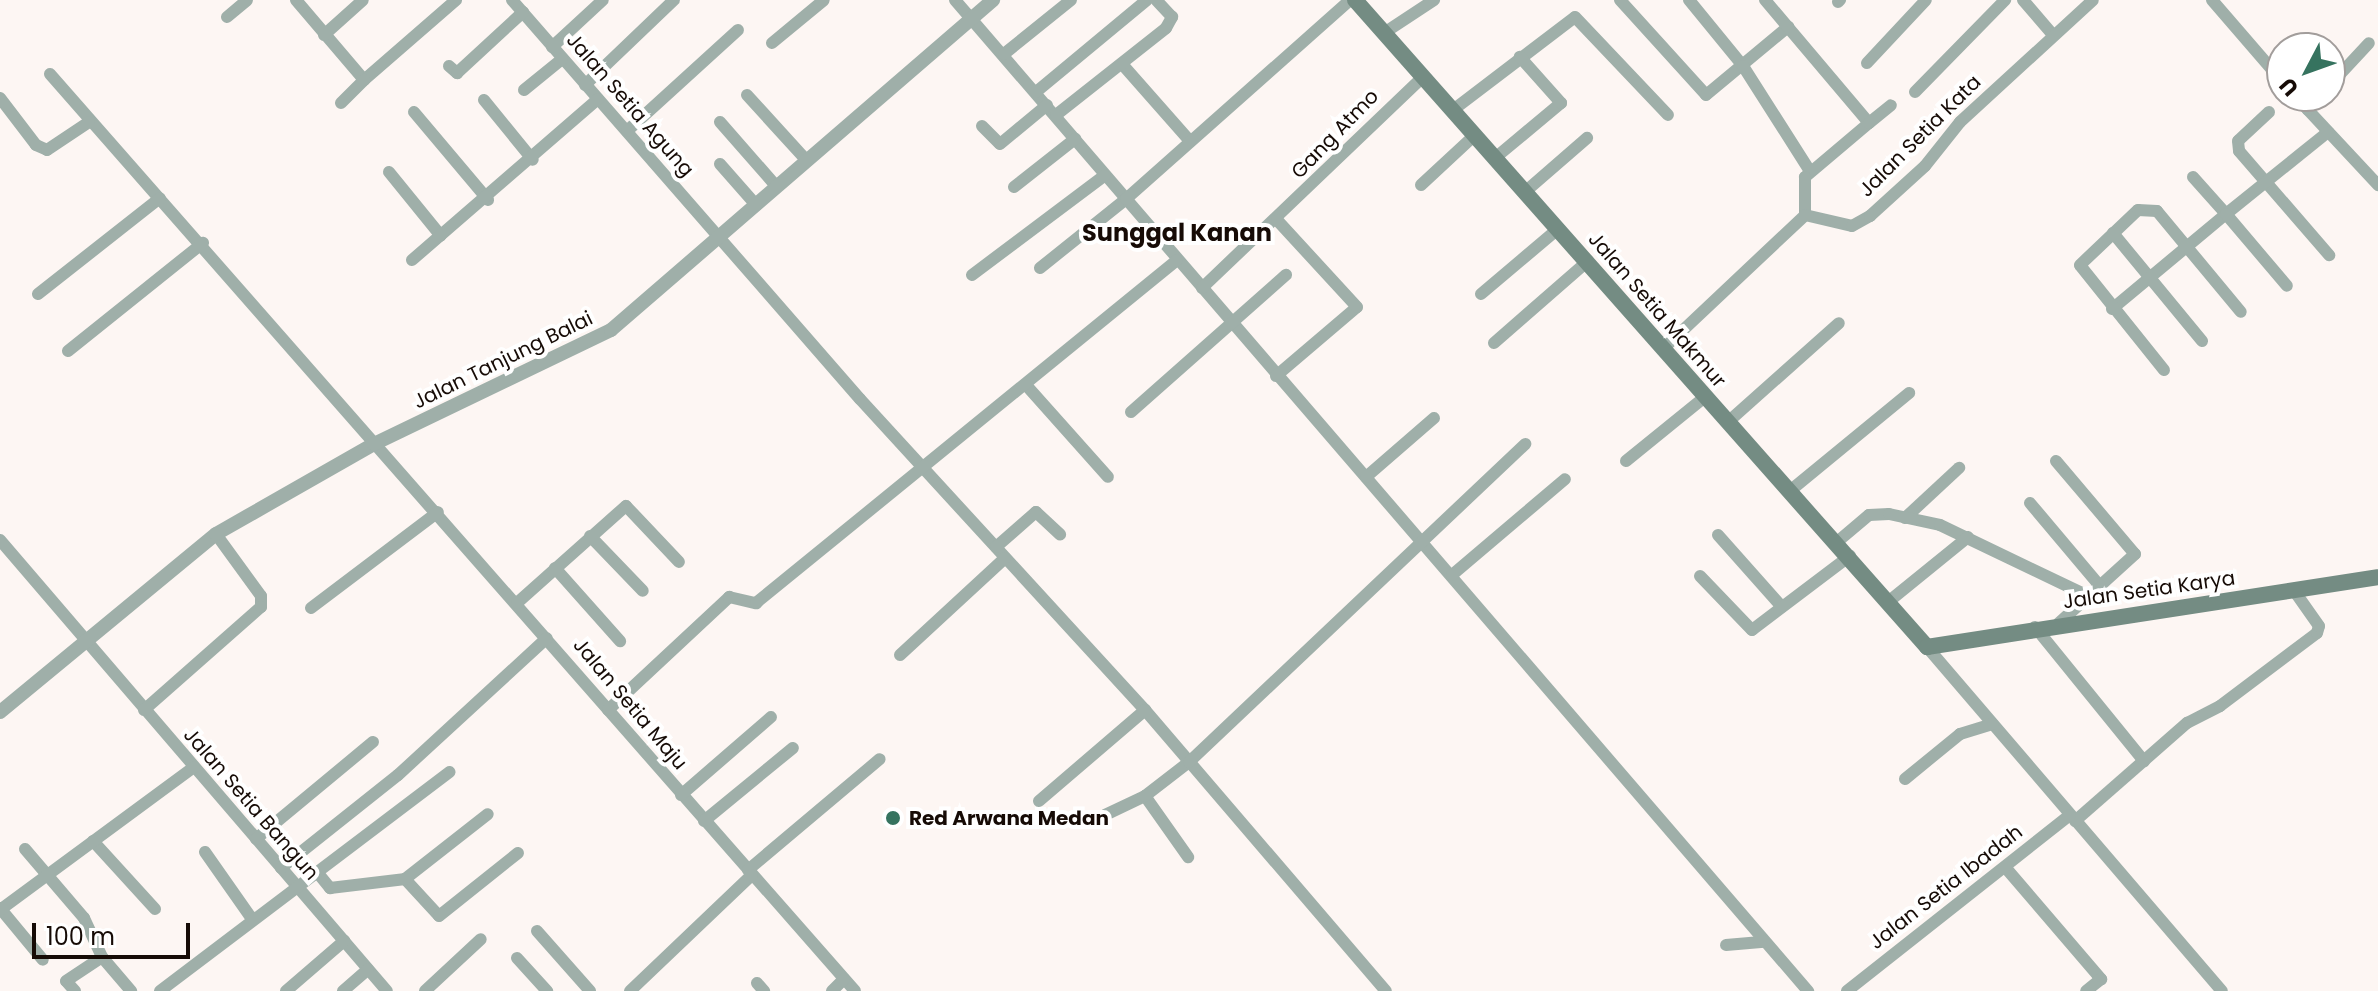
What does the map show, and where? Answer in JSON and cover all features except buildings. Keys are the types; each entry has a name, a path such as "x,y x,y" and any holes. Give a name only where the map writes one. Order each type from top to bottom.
{"main road":[{"name":"Jalan Setia Makmur","path":"1353,0 1850,556 1927,647"},
{"name":"Jalan Setia Karya","path":"1927,647 2059,623 2378,577"}],"street":[{"path":"227,17 247,0"},
{"path":"296,0 364,80"},
{"path":"324,35 363,0"},
{"path":"341,103 456,0"},
{"path":"552,47 603,0"},
{"path":"585,85 674,0"},
{"path":"772,43 824,0"},
{"path":"955,0 1808,991"},
{"name":"Jalan Tanjung Balai","path":"0,712 216,534 374,444 611,330 993,0"},
{"path":"1004,54 1071,0"},
{"path":"1036,92 1147,0"},
{"path":"1056,115 1170,22 1172,17 1156,0"},
{"path":"1040,268 1126,199 1353,0"},
{"path":"1384,33 1434,0"},
{"path":"1620,0 1701,93 1712,92 1788,27"},
{"path":"1689,0 1743,66 1810,171"},
{"path":"1765,0 1869,123"},
{"path":"1867,63 1926,0"},
{"path":"1915,92 2005,0"},
{"path":"2023,0 2053,35"},
{"name":"Jalan Setia Kata","path":"1805,215 1852,226 1870,216 2053,35 2093,0"},
{"path":"2212,0 2266,62"},
{"path":"449,66 457,73 518,4"},
{"name":"Jalan Setia Agung","path":"518,4 562,59 923,466 1145,710 1386,991"},
{"path":"1453,110 1575,17 1668,115"},
{"path":"627,131 738,30"},
{"path":"2346,68 2369,43"},
{"path":"1495,158 1561,103 1520,57"},
{"path":"524,90 562,59"},
{"path":"1122,64 1190,141"},
{"name":"Jalan Setia Maju","path":"50,74 89,122 203,243 374,444 438,512 681,795 855,991"},
{"name":"Gang Atmo","path":"1202,288 1277,220 1423,77"},
{"path":"747,95 807,161"},
{"path":"0,98 36,145 47,150 89,122"},
{"path":"412,260 488,200 598,99"},
{"path":"484,100 533,160"},
{"path":"982,126 1000,144 1047,105"},
{"path":"1663,349 1805,215 1803,186 1810,171 1891,105"},
{"path":"414,112 488,200"},
{"path":"2269,112 2237,145 2329,255"},
{"path":"2310,112 2377,182"},
{"path":"720,122 777,187"},
{"path":"2112,309 2328,132"},
{"path":"1421,185 1475,135"},
{"path":"1526,191 1587,138"},
{"path":"1014,187 1075,139"},
{"path":"720,164 756,205"},
{"path":"389,172 441,236"},
{"path":"972,275 1105,175"},
{"path":"2193,177 2287,286"},
{"path":"38,294 160,198"},
{"path":"2164,370 2112,309 2080,265 2138,210 2150,207 2241,312"},
{"path":"1276,376 1357,307 1277,220"},
{"path":"1481,294 1559,228"},
{"path":"1136,242 1152,229"},
{"path":"2113,233 2202,341"},
{"path":"68,351 203,243"},
{"path":"608,710 729,597 756,603 1177,260"},
{"path":"1494,343 1588,261"},
{"path":"1131,412 1286,275"},
{"path":"1729,421 1839,323"},
{"path":"1026,385 1108,477"},
{"path":"1791,490 1909,393"},
{"path":"1626,461 1706,396"},
{"path":"1366,477 1434,418"},
{"path":"1105,815 1145,796 1189,762 1525,444"},
{"path":"2056,461 2133,548 2133,558 2059,623"},
{"path":"1905,518 1959,468"},
{"path":"1452,575 1565,479"},
{"path":"2030,503 2100,586"},
{"path":"517,603 590,536 629,507 679,562"},
{"path":"311,608 438,512"},
{"path":"996,547 1037,512 1060,534"},
{"path":"1837,542 1869,515 1905,518 1968,537 2090,597"},
{"path":"144,710 261,607 261,596 216,534"},
{"path":"1718,535 1782,607"},
{"path":"590,536 643,591"},
{"path":"1888,602 1968,537"},
{"name":"Jalan Setia Bangun","path":"0,540 387,991"},
{"path":"1700,576 1750,630 1850,556"},
{"path":"900,655 1005,558"},
{"path":"555,568 620,641"},
{"name":"Jalan Setia Ibadah","path":"1847,991 2005,867 2073,818 2203,711 2220,706 2317,633 2319,626 2293,589"},
{"path":"2035,627 2144,761"},
{"path":"281,868 398,775 547,638"},
{"path":"1927,647 2222,991"},
{"path":"1039,801 1145,710"},
{"path":"681,795 771,717"},
{"path":"1905,779 1960,734 1993,724"},
{"path":"256,839 373,742"},
{"path":"704,821 793,748"},
{"path":"630,991 750,872 880,759"},
{"path":"43,960 0,909 194,767"},
{"path":"160,991 450,772"},
{"path":"1145,796 1188,857"},
{"path":"317,872 330,888 405,879 488,814"},
{"path":"93,841 155,909"},
{"path":"25,849 84,918 102,957 131,991"},
{"path":"205,852 252,919"},
{"path":"405,879 441,916 518,853"},
{"path":"2005,867 2101,979 2086,991"},
{"path":"537,931 590,991"},
{"path":"425,991 481,939"},
{"path":"286,991 344,941"},
{"path":"1726,945 1764,942"},
{"path":"67,981 102,957"},
{"path":"517,958 547,991"},
{"path":"343,991 368,969"},
{"path":"832,991 844,979"}],"place":[{"name":"Red Arwana Medan","path":"893,818"}],"district":[{"name":"Sunggal Kanan","path":"1177,233"}]}
